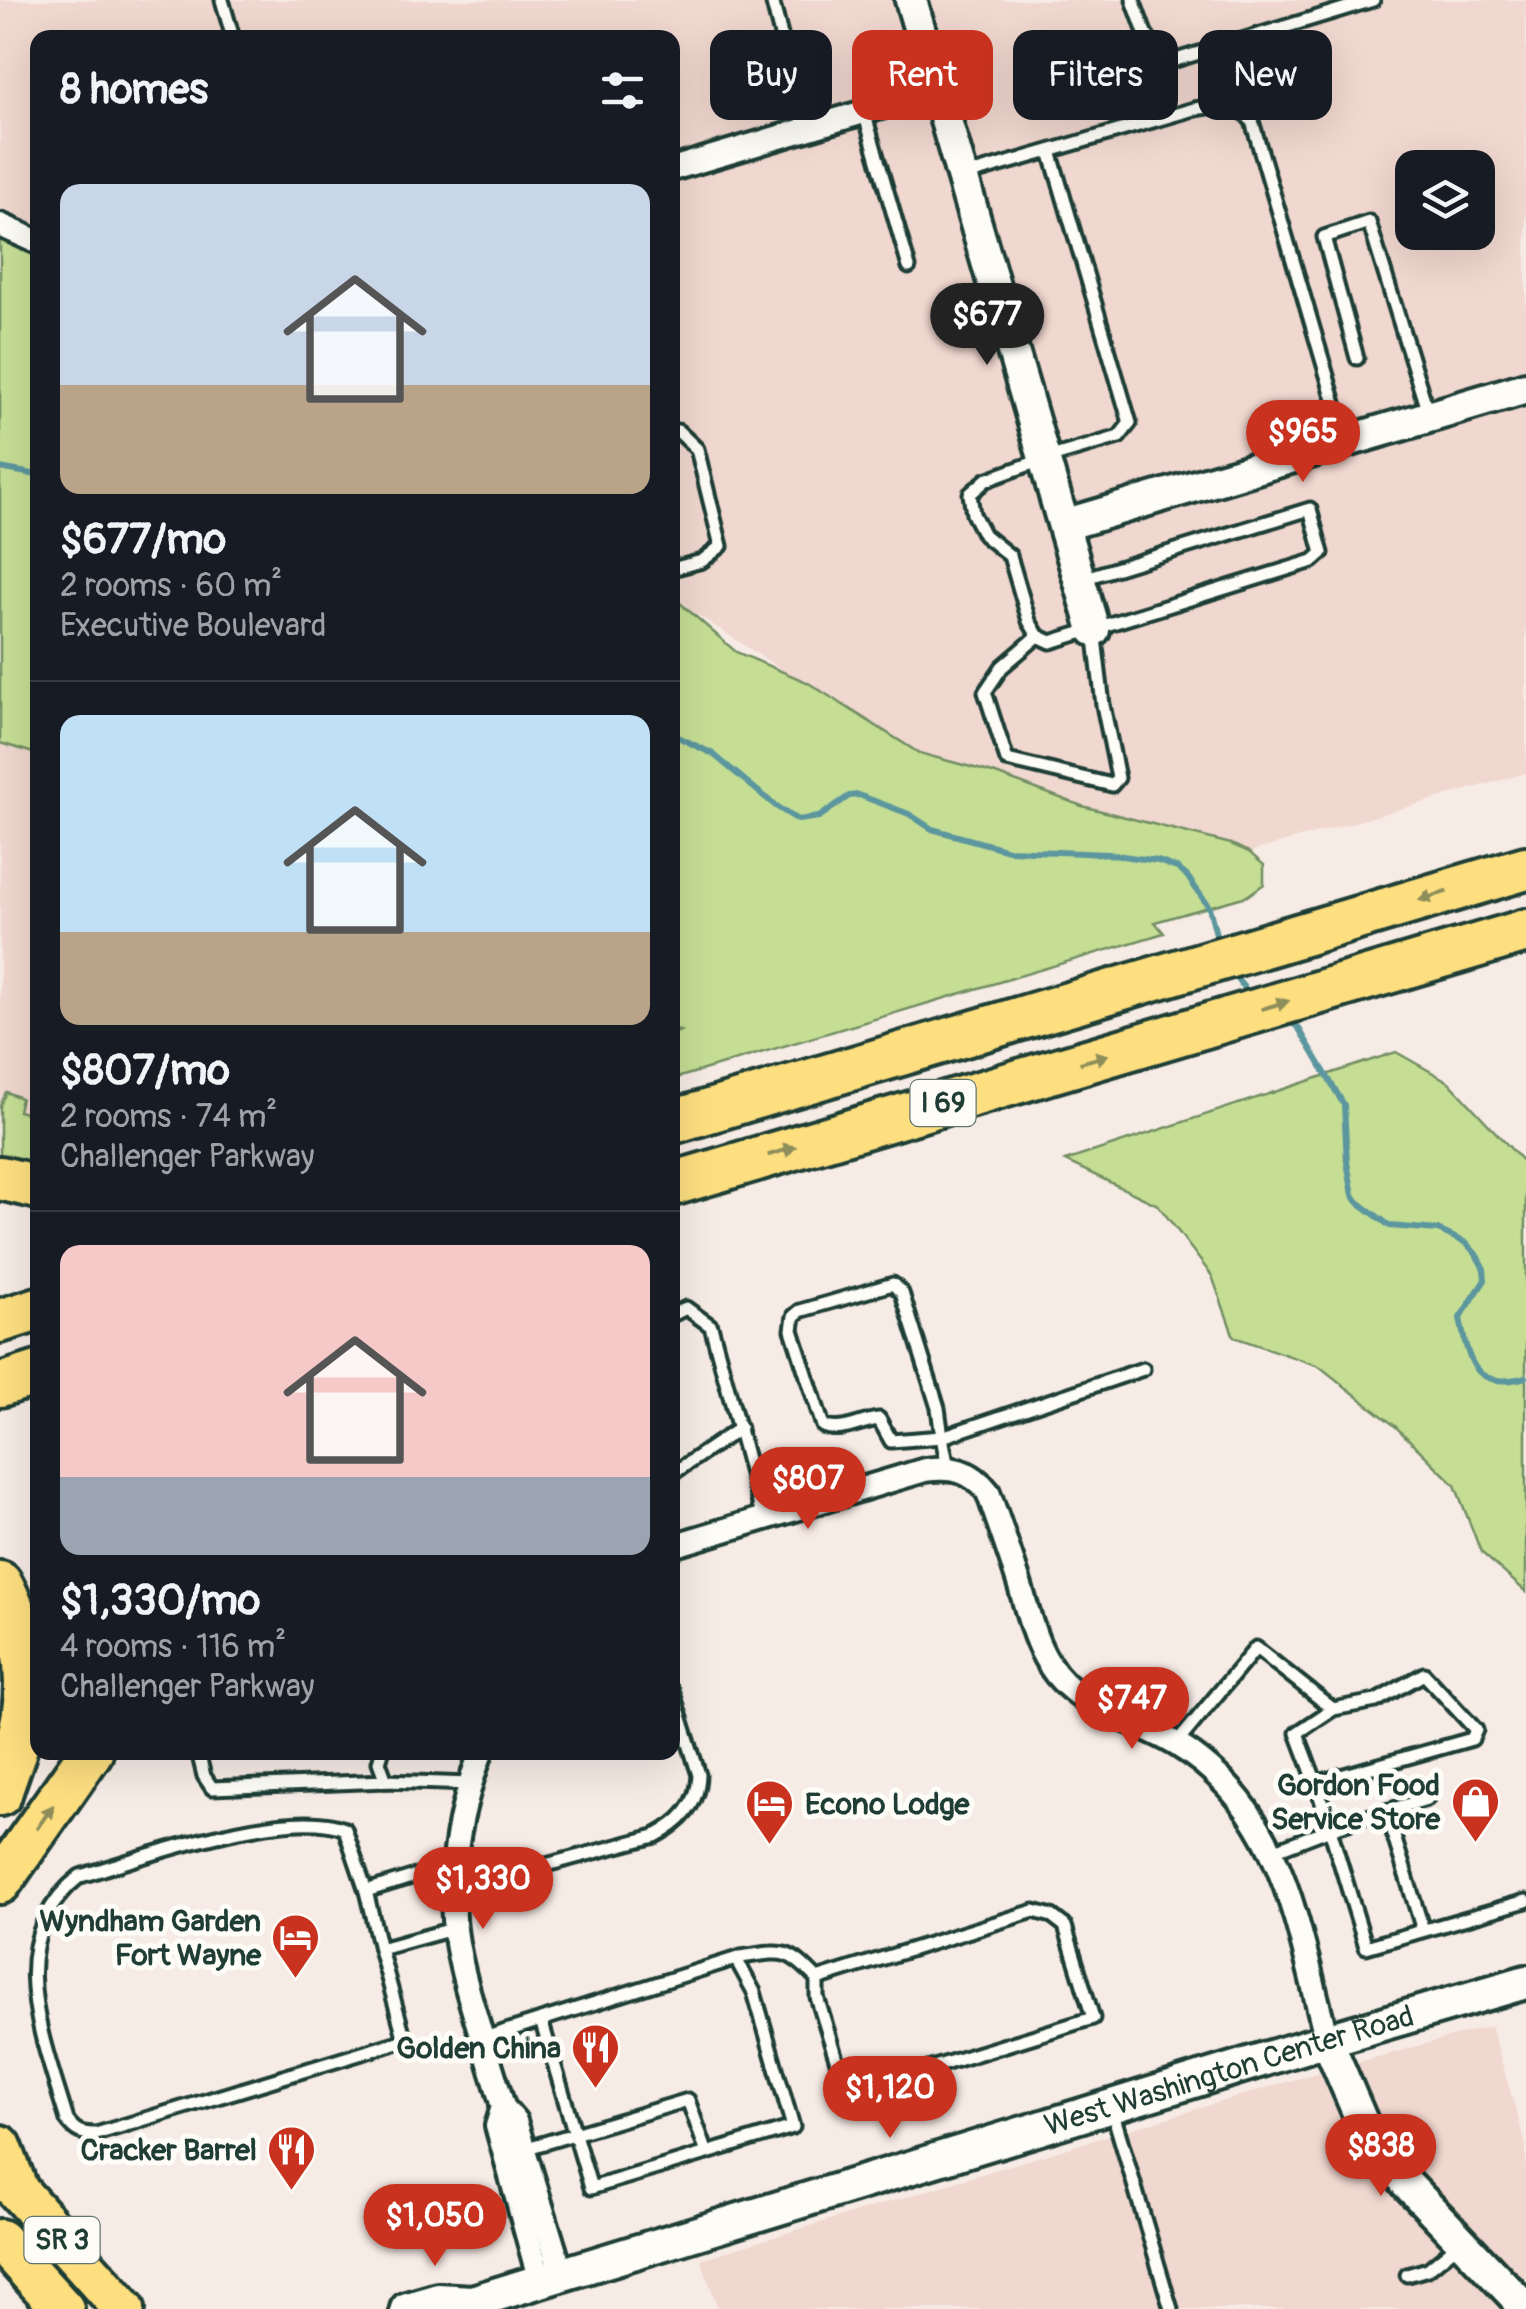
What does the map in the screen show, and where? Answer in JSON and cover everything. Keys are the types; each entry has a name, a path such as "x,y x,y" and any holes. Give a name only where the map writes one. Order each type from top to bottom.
{"highway":[{"name":"I 69","path":"680,1120 1526,868"},
{"name":"I 69","path":"680,1183 1526,930"},
{"path":"0,1178 30,1185"},
{"path":"0,1320 30,1312"},
{"path":"0,1384 30,1375"},
{"path":"0,1583 10,1599 25,1656 24,1712 0,1794"},
{"path":"0,1882 85,1760"},
{"name":"SR 3","path":"5,2168 124,2309"},
{"name":"SR 3","path":"0,2240 42,2292 63,2309"}],"main road":[{"name":"West Washington Center Road","path":"407,2309 438,2300 470,2306 1326,2040 1526,1982"}],"street":[{"path":"911,0 920,30"},
{"path":"680,167 852,116"},
{"path":"947,120 1094,630"},
{"path":"0,225 30,238"},
{"path":"1064,525 1526,388"},
{"path":"680,1544 936,1469 977,1478 988,1492 1034,1631 1055,1672 1083,1700 1176,1744 1225,1781 1273,1851 1283,1873 1326,2040 1366,2131 1407,2184 1521,2309"},
{"path":"478,1760 460,1818 454,1878 456,1928 503,2106 515,2121 524,2150 551,2278"},
{"path":"503,2106 497,2126 551,2278"}],"lane":[{"path":"222,0 231,30"},
{"path":"772,0 806,129"},
{"path":"1132,0 1145,33 1166,63 1373,0"},
{"path":"963,176 1194,109 1235,103 1252,121 1346,442"},
{"path":"866,120 909,266"},
{"path":"1050,151 1130,423 1119,437 986,480 970,494 973,514 984,535 1010,556 1028,620 1038,636 1051,642 1094,630 1312,561 1322,553 1310,510 1080,580"},
{"path":"1356,358 1324,238 1370,222 1429,417"},
{"path":"680,434 697,449 721,546 702,561 680,567"},
{"path":"1038,636 1002,667 986,692 1007,760 1112,784 1118,778 1103,705 1094,630"},
{"path":"936,1469 942,1437 938,1408 902,1293 893,1284 794,1316 792,1330 823,1426 828,1430 842,1429 878,1419 891,1441 942,1437 1143,1369"},
{"path":"680,1311 686,1308 711,1326 763,1518"},
{"path":"680,1469 740,1428"},
{"path":"1176,1744 1256,1648 1333,1709"},
{"path":"1316,1783 1472,1740 1476,1730 1424,1674 1376,1701 1333,1709 1297,1733 1366,1948 1526,1901"},
{"path":"366,1890 415,1876 482,1882 655,1836 677,1824 698,1789 699,1775 680,1715"},
{"path":"200,1760 212,1788 386,1781 470,1784"},
{"path":"380,1760 386,1781"},
{"path":"1273,1851 1330,1828 1427,1799"},
{"path":"1386,1811 1423,1930"},
{"path":"331,1823 346,1829 380,1949 405,2040 96,2134 83,2134 67,2120 30,1997 28,1966 32,1936 45,1910 63,1888 80,1876 250,1827 331,1823"},
{"path":"484,2038 736,1959 774,1952 795,1956 817,1979 817,1997 848,2094 1093,2018 1064,1926 1052,1916 1034,1912 817,1979"},
{"path":"380,1949 456,1928"},
{"path":"541,2020 591,2188 793,2127 754,1992 736,1959"},
{"path":"524,2150 688,2100 706,2153"},
{"path":"1111,2106 1171,2309"},
{"path":"1406,2275 1428,2269 1461,2242"}],"shaded area":[{"path":"0,0 1526,0 1526,773 1208,864 938,772 695,613 680,608 680,30 30,30 30,233 0,222"},
{"path":"0,247 30,259 30,1144 0,1137"},
{"path":"1491,2026 1526,2145 1526,2309 718,2309 701,2259 1293,2080"}],"green space":[{"path":"0,238 30,250 30,752 0,743"},
{"path":"680,603 736,652 807,682 919,753 993,773 1082,806 1231,844 1264,865 1264,884 1247,896 1155,922 1164,933 680,1077"},
{"path":"1396,1052 1449,1082 1526,1165 1526,1592 1481,1552 1455,1485 1395,1426 1319,1366 1234,1337 1212,1276 1158,1205 1065,1161"},
{"path":"6,1092 21,1098 18,1111 30,1114 30,1169 0,1161 0,1106"}],"waterway":[{"path":"0,468 30,474"},
{"path":"680,738 713,754 798,820 819,817 849,796 859,795 909,814 932,829 1008,850 1108,854 1158,861 1177,868 1209,907 1219,946"},
{"path":"1230,971 1251,996"},
{"path":"1285,1019 1298,1027 1344,1105 1353,1195 1390,1226 1438,1230 1466,1243 1484,1269 1485,1280 1460,1318 1470,1359 1484,1376 1494,1380 1526,1377"}],"place":[{"name":"Gordon Food Service Store","path":"1475,1844"},
{"name":"Econo Lodge","path":"770,1846"},
{"name":"Wyndham Garden Fort Wayne","path":"296,1980"},
{"name":"Golden China","path":"596,2090"},
{"name":"Cracker Barrel","path":"292,2192"}]}
